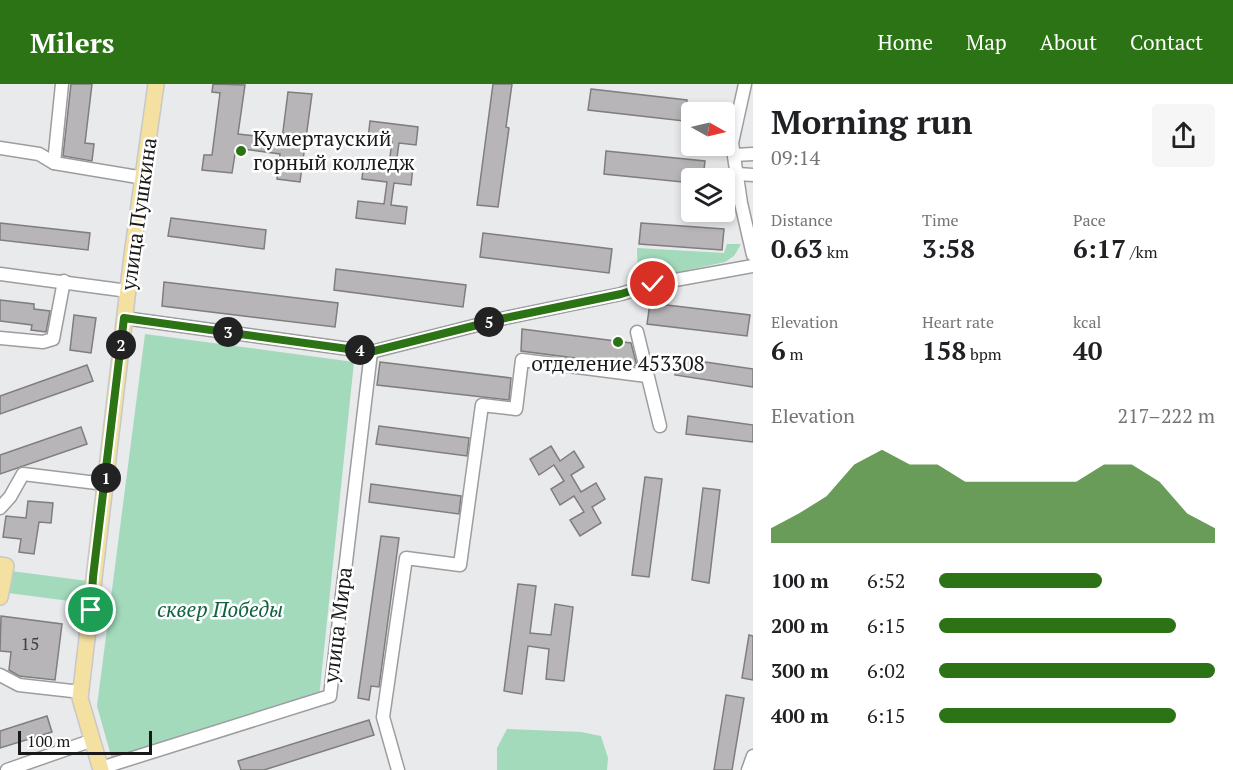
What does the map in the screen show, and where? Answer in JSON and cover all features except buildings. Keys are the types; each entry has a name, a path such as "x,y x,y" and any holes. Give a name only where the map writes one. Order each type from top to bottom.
{"main road":[{"name":"улица Пушкина","path":"101,769 80,698 124,318 156,84"},
{"path":"0,565 6,566 0,597"}],"street":[{"path":"54,163 62,84"},
{"path":"735,134 747,100 745,84"},
{"path":"0,148 39,154 54,163 144,178"},
{"path":"735,155 753,154"},
{"path":"734,156 747,203 753,255"},
{"path":"738,174 753,176"},
{"path":"124,318 370,352 505,318 621,294 653,284 753,266"},
{"path":"0,274 128,291"},
{"path":"0,338 43,342 53,339 64,281"},
{"path":"637,332 660,426"},
{"name":"улица Мира","path":"101,769 330,696 370,352"},
{"path":"398,770 383,717 406,558 460,565 482,405 516,409 522,360 646,376"},
{"path":"0,508 10,498 23,474 105,484"},
{"path":"0,675 20,685 81,692"},
{"path":"7,770 93,740"},
{"path":"748,770 753,756"}],"green space":[{"path":"727,244 741,244 734,256 725,262 638,281 637,248 724,253"},
{"name":"сквер Победы","path":"145,334 354,362 319,698 113,763 97,706"},
{"path":"11,571 88,581 85,603 8,593"},
{"path":"507,729 581,732 601,736 608,758 607,770 497,770 497,748"}],"place":[{"name":"Кумертауский горный колледж","path":"241,151"},
{"name":"отделение 453308","path":"618,342"}],"route":[{"path":"91,610 124,318 370,352 505,318 621,294 653,284"}]}
